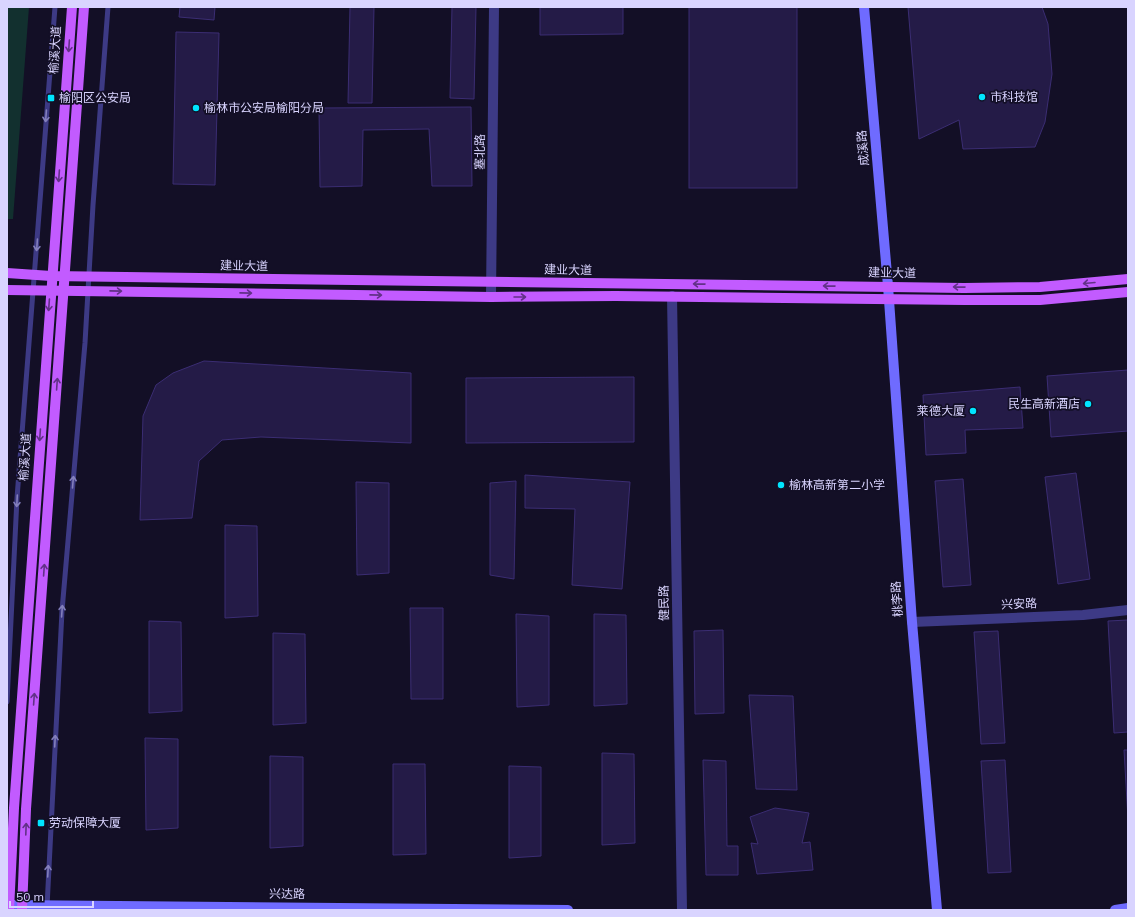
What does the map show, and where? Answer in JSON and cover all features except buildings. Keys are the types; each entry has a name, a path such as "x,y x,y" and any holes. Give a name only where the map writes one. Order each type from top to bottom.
{"main road":[{"name":"榆溪大道","path":"8,906 50,290 72,7"},
{"path":"22,907 26,809 84,7"},
{"name":"成溪路","path":"864,7 888,286"},
{"name":"建业大道","path":"7,273 51,276 491,282 1040,287 1128,279"},
{"name":"桃李路","path":"888,286 912,622 937,910"},
{"name":"建业大道","path":"7,290 491,297 672,296 1040,300 1128,292"},
{"name":"兴达路","path":"8,906 47,908 568,910"},
{"path":"1115,910 1128,908"}],"street":[{"name":"塞北路","path":"491,297 494,7"},
{"name":"健民路","path":"672,296 682,910"},
{"name":"兴安路","path":"912,622 1083,615 1128,610"}],"lane":[{"path":"7,702 18,498 54,7"},
{"path":"47,908 62,611 88,291 108,7"}],"green space":[{"path":"7,7 29,7 13,219 7,219"}],"place":[{"name":"市科技馆","path":"982,97"},
{"name":"榆阳区公安局","path":"51,98"},
{"name":"榆林市公安局榆阳分局","path":"196,108"},
{"name":"民生高新酒店","path":"1088,404"},
{"name":"莱德大厦","path":"973,411"},
{"name":"榆林高新第二小学","path":"781,485"},
{"name":"劳动保障大厦","path":"41,823"}]}
